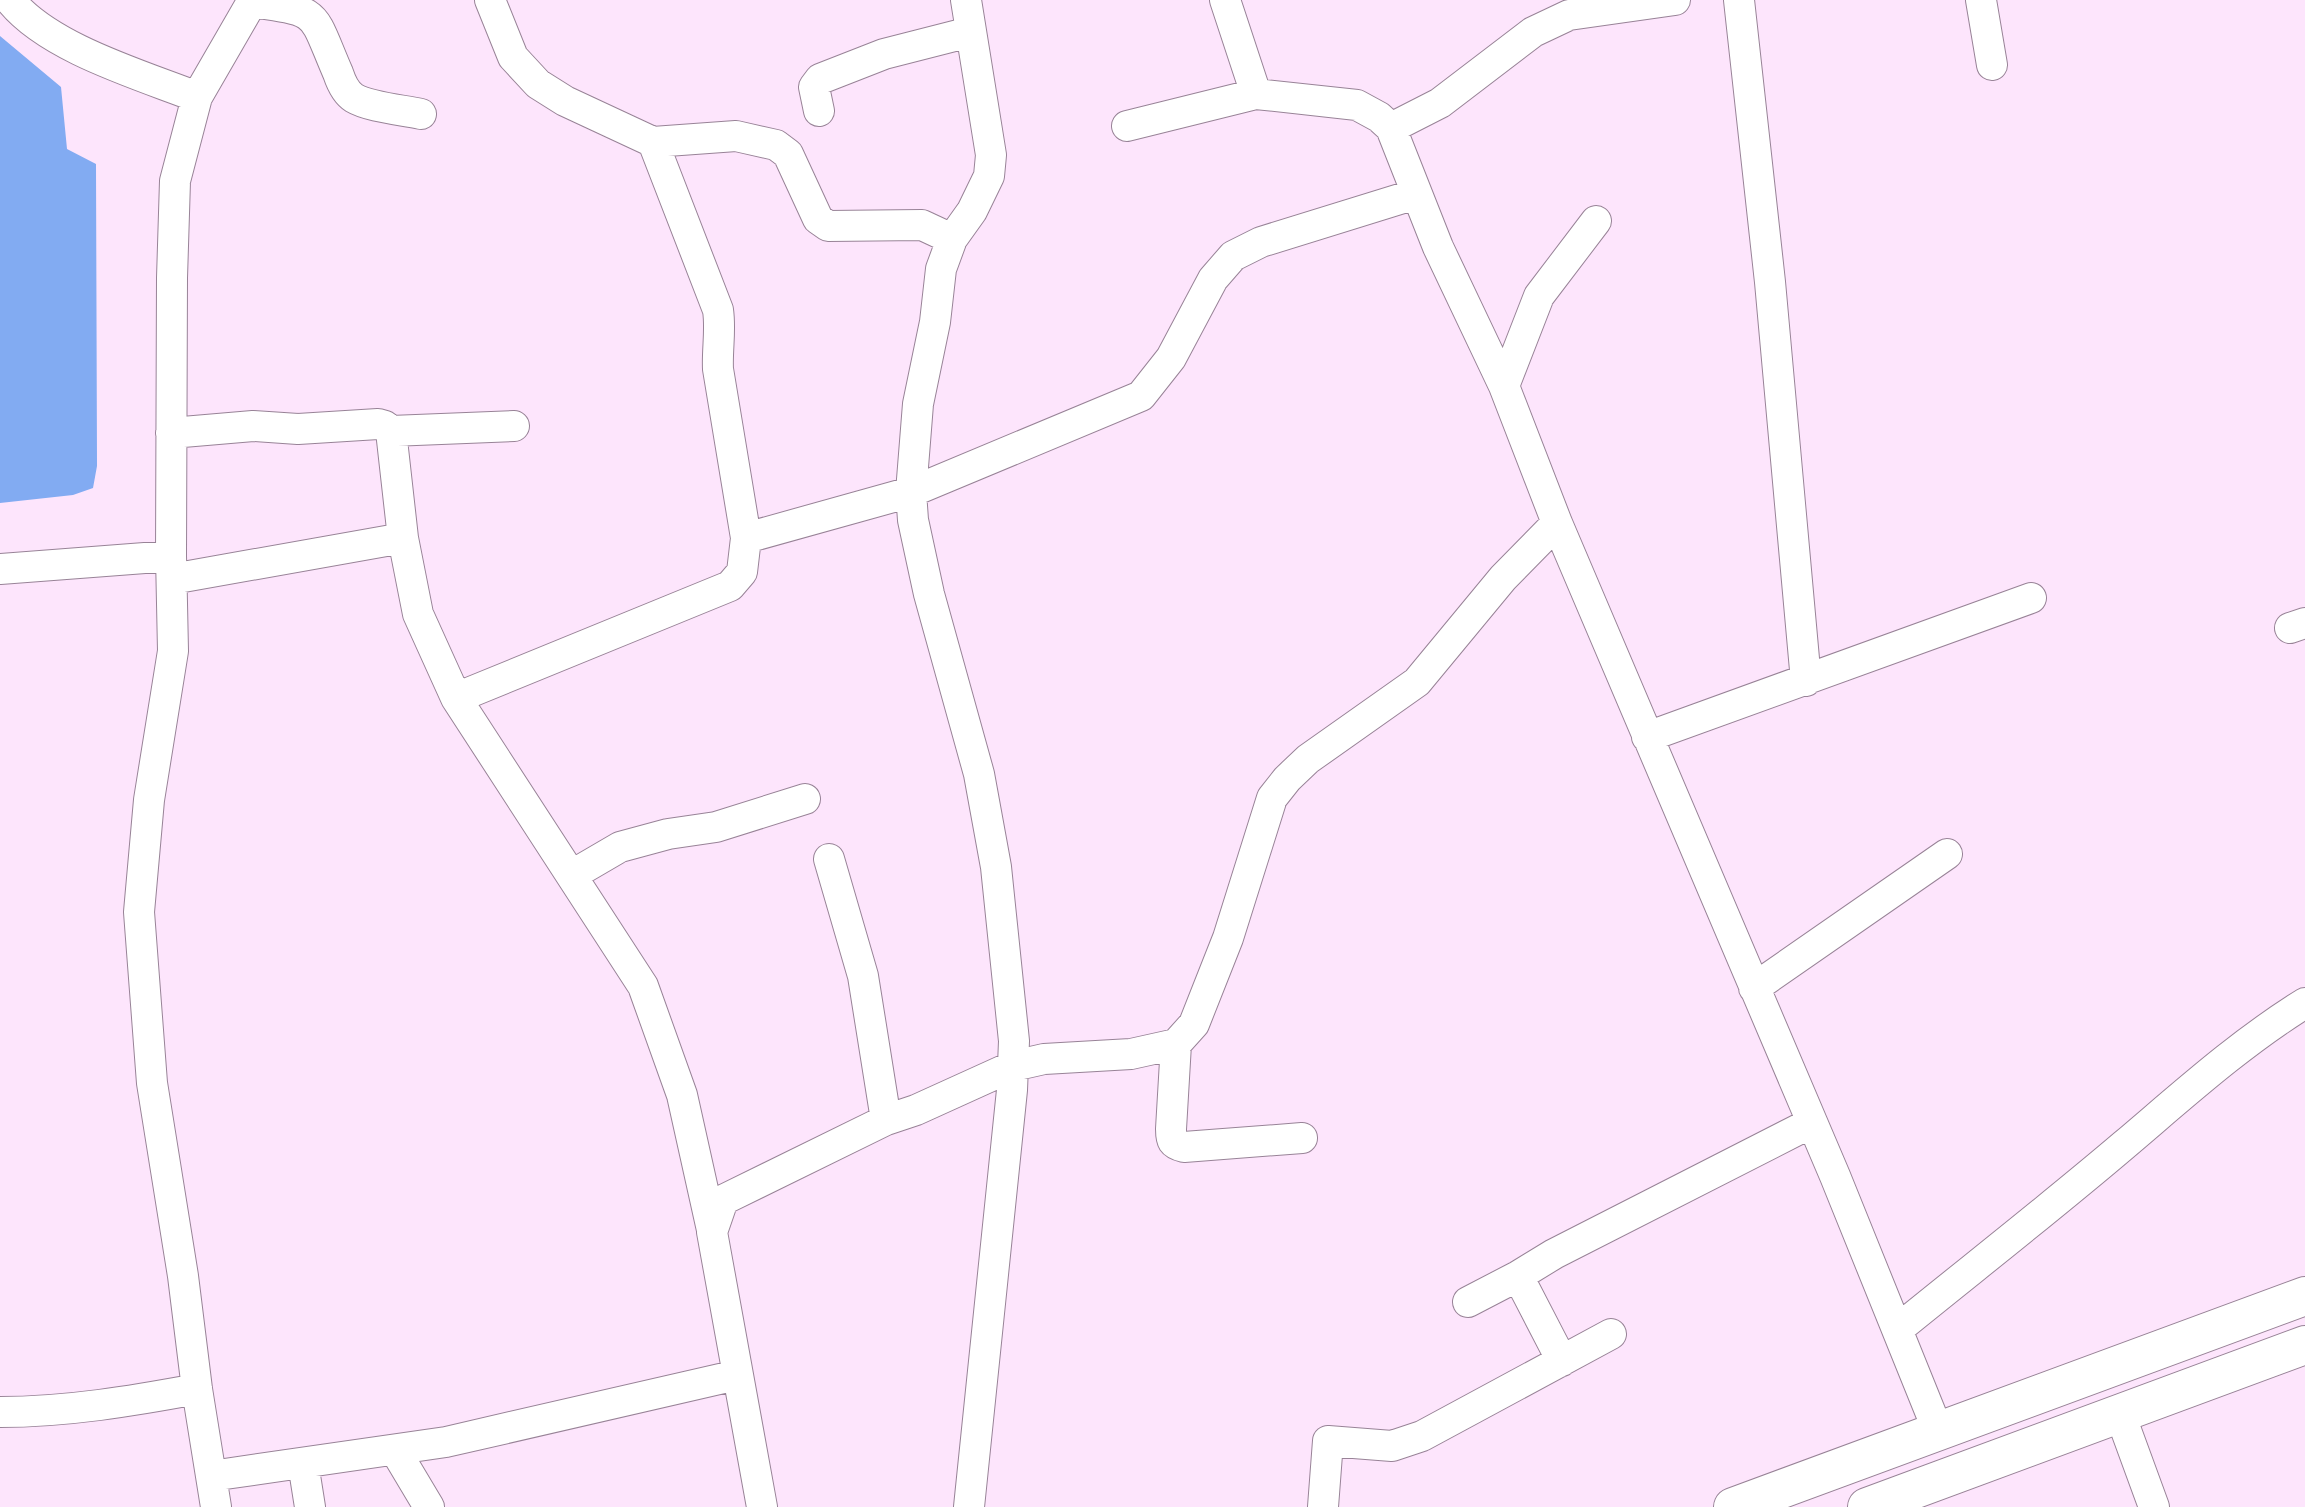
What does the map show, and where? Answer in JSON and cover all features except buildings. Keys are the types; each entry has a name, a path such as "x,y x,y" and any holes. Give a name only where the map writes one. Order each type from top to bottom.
{"main road":[{"path":"1733,1507 2305,1296"},
{"path":"1867,1507 2305,1345"}],"street":[{"path":"10,0 17,10 68,46 197,97"},
{"path":"490,0 513,57 538,84 565,101 653,142 736,136 776,145 788,154 818,219 828,226 922,225 952,239"},
{"path":"966,0 991,155 989,176 972,211 952,239 941,269 935,322 918,404 911,492 913,520 929,594 979,774 996,867 1014,1041 969,1507"},
{"path":"1225,0 1256,94"},
{"path":"1391,128 1440,103 1533,32 1569,15 1675,0"},
{"path":"1739,0 1770,282 1806,681"},
{"path":"1981,0 1992,65"},
{"path":"216,1507 152,1083 139,912 149,800 173,651 171,433 175,181 197,97 253,1 299,9 309,14 322,33 347,91 355,99 421,114"},
{"path":"819,111 814,87 820,79 884,54 970,32"},
{"path":"1127,126 1256,94 1357,105 1391,128 1438,247 1504,386 1557,523 1898,1329 1938,1431"},
{"path":"456,698 730,586 742,572 746,538 718,369 721,328 718,310 653,142"},
{"path":"746,538 911,492 1141,396 1171,358 1213,279 1233,256 1261,242 1416,194"},
{"path":"1504,386 1539,296 1596,221"},
{"path":"171,433 253,426 298,429 378,424 391,431 514,426"},
{"path":"391,431 403,538 418,614 456,698 643,986 682,1095 712,1232 762,1507"},
{"path":"712,1232 723,1200 886,1120 916,1110 1013,1066 1044,1059 1131,1054 1176,1044 1194,1024 1228,938 1272,798 1308,759 1417,682 1503,578 1557,523"},
{"path":"0,569 171,567 403,538"},
{"path":"1647,737 2031,598"},
{"path":"572,875 620,847 668,834 716,827 805,799"},
{"path":"1754,988 1947,854"},
{"path":"829,859 863,976 886,1120"},
{"path":"1898,1329 2124,1145 2202,1076 2305,1003"},
{"path":"1176,1044 1171,1129 1171,1141 1175,1145 1184,1147 1302,1138"},
{"path":"1468,1302 1554,1254 1811,1123"},
{"path":"1518,1276 1562,1361"},
{"path":"1323,1507 1328,1441 1392,1446 1422,1436 1611,1334"},
{"path":"211,1476 461,1439 737,1375"},
{"path":"0,1412 119,1404 197,1389"},
{"path":"2120,1414 2154,1507"},
{"path":"395,1450 429,1507"},
{"path":"303,1463 310,1507"}],"water":[{"path":"0,36 61,87 67,149 96,164 97,466 93,488 73,495 0,503"}]}
